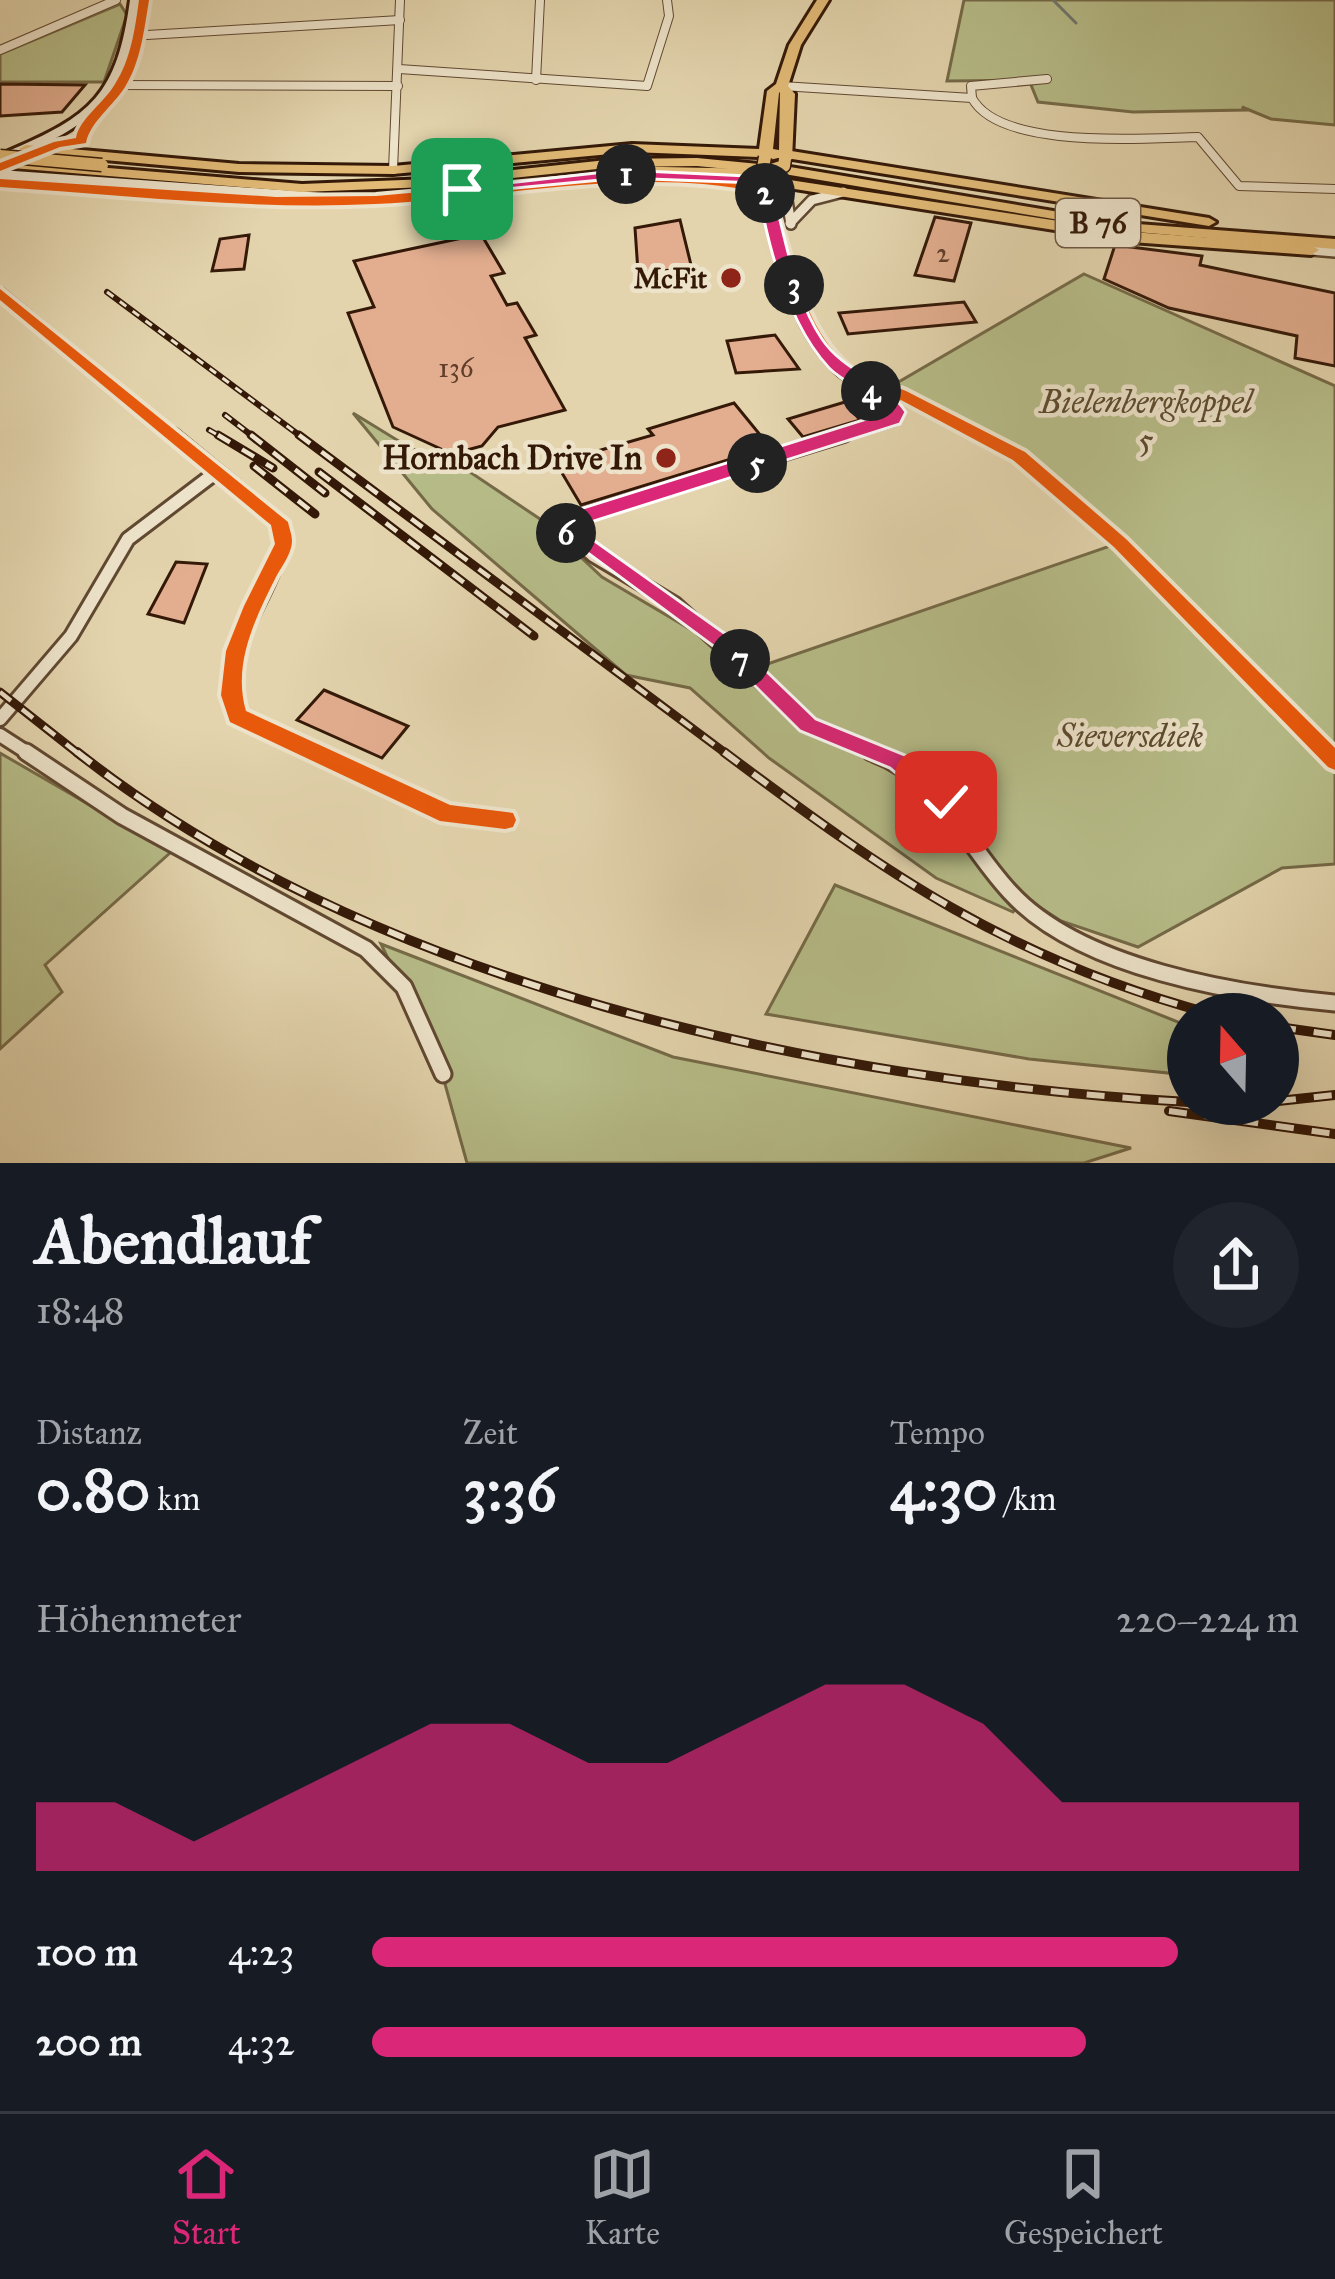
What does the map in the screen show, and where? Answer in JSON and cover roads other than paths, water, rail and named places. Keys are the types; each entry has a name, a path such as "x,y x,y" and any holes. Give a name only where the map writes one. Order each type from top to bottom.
{"main road":[{"path":"0,156 93,114 116,85 135,0"},
{"path":"760,167 773,91 782,86 795,45 823,0"},
{"path":"782,86 789,94 784,167"},
{"path":"70,128 68,144 78,153"},
{"path":"26,148 239,168 435,169"},
{"path":"363,180 594,149 760,167"},
{"path":"98,168 274,180 363,180 644,155 757,159 1131,237 1311,250 1335,242"},
{"name":"B 76","path":"0,156 302,188 387,186 616,163 697,162 1125,227 1335,242"},
{"path":"0,174 351,199 760,167"},
{"name":"B 76","path":"760,167 1095,207 1335,242"},
{"path":"632,174 784,167 812,184 861,184"},
{"name":"B 76","path":"490,175 672,169"}],"street":[{"path":"0,50 116,0"},
{"path":"393,170 400,0"},
{"path":"536,80 540,0"},
{"path":"399,69 647,86 669,16 667,0"},
{"path":"130,36 400,20"},
{"path":"1047,80 971,86 972,98 982,115 998,123 1119,137 1198,137 1239,186 1335,188"},
{"path":"116,85 398,86"},
{"path":"782,86 972,98"},
{"path":"760,167 812,337 838,368 890,400 898,412 894,420 573,518 563,528 727,646 808,725 898,762 924,780 966,825 1016,902 1042,919 1163,970 1230,987 1335,1003"},
{"path":"784,167 790,224"},
{"path":"780,240 812,200 861,184"},
{"path":"0,292 284,530 284,544 228,671 229,698 237,716 448,814 505,820"},
{"path":"0,719 71,636 128,539 215,473"},
{"path":"0,735 122,816 366,950 404,987 443,1074"}],"waterway":[{"path":"1053,0 1076,23"}],"railway":[{"path":"107,292 303,438"},
{"path":"225,415 255,438"},
{"path":"209,430 223,438"},
{"path":"218,435 223,438"},
{"path":"251,435 325,493"},
{"path":"299,435 728,755"},
{"path":"223,438 273,468"},
{"path":"254,466 315,514"},
{"path":"319,472 534,636"},
{"path":"0,692 80,755"},
{"path":"77,752 195,833 324,902 461,960 605,1007 752,1044 900,1071 1046,1091 1167,1100"},
{"path":"724,752 841,837 954,909 1074,968 1167,1000"},
{"path":"1299,1030 1335,1035"},
{"path":"1299,1099 1335,1095"},
{"path":"1270,1125 1335,1134"}],"place":[{"name":"McFit","path":"731,278"},
{"name":"Hornbach Drive In","path":"666,458"}],"park label":[{"name":"Bielenbergkoppel 5","path":"1146,421"},
{"name":"Sieversdiek","path":"1130,736"}]}
